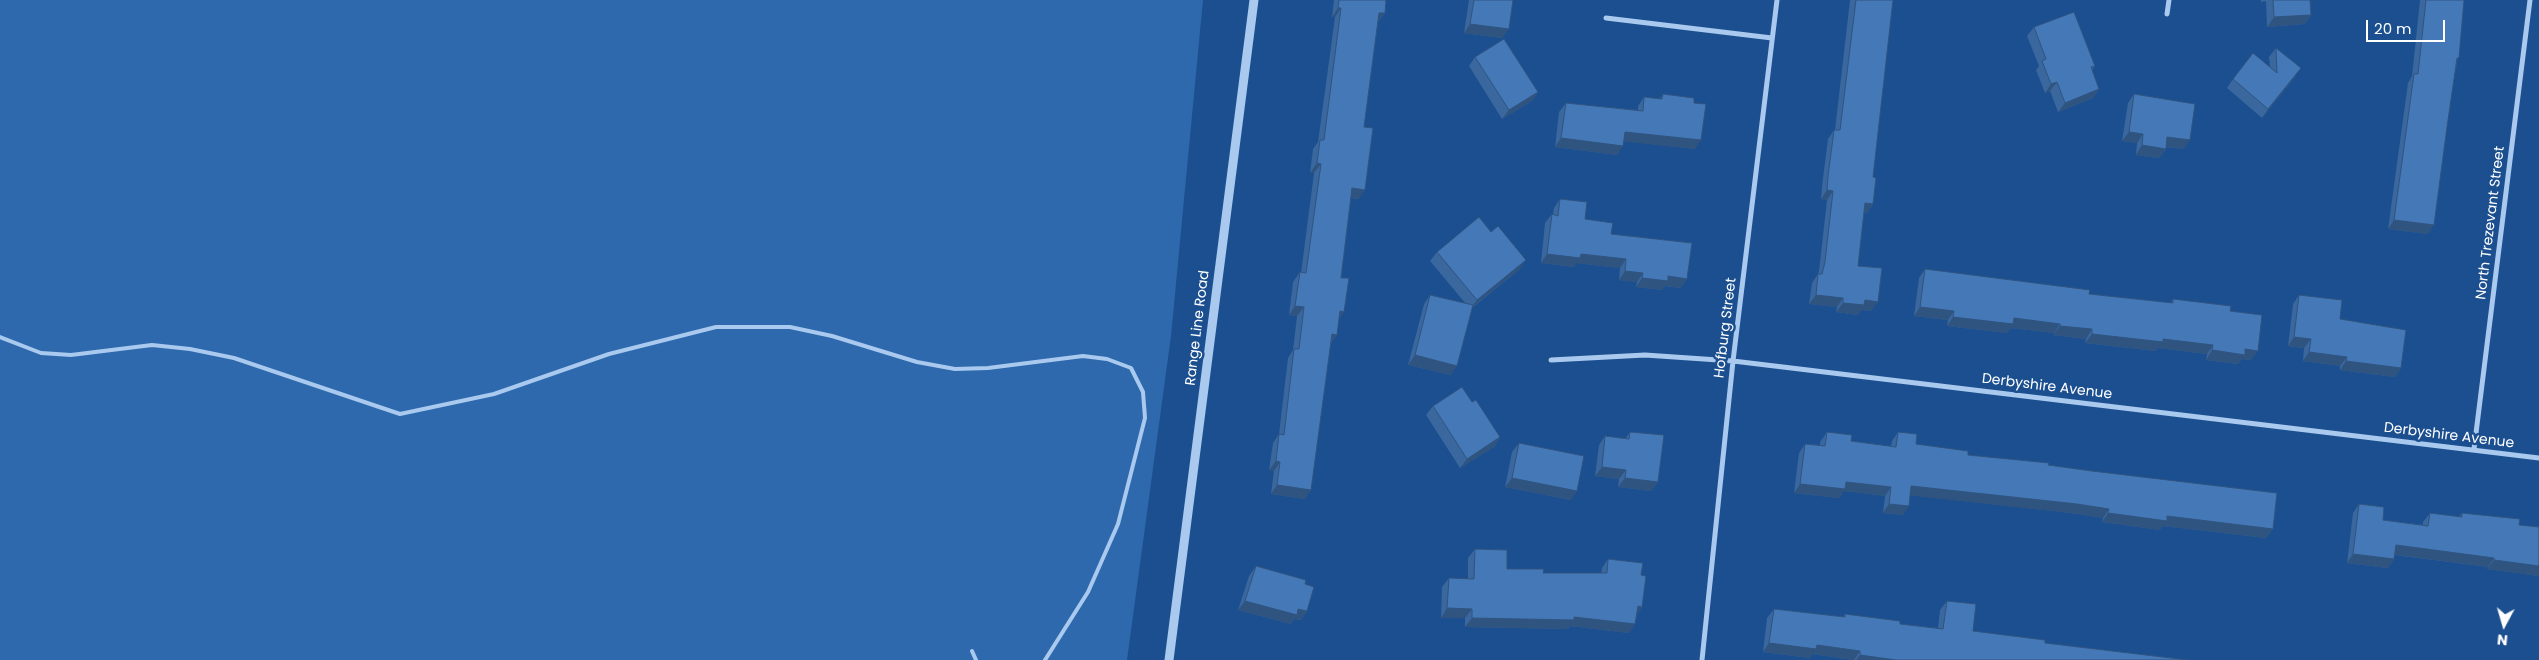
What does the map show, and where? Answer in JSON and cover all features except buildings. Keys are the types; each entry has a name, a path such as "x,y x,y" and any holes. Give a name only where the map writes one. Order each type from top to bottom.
{"street":[{"name":"Range Line Road","path":"1168,660 1254,0"},
{"name":"Hofburg Street","path":"1702,660 1734,361 1777,0"},
{"path":"2167,14 2169,0"},
{"name":"North Trezevant Street","path":"2474,449 2530,0"},
{"path":"1606,18 1772,38"},
{"name":"Derbyshire Avenue","path":"1552,360 1645,355 1734,361 2539,458"}],"lane":[{"path":"0,337 41,353 71,355 152,346 190,349 234,358 400,414 494,394 609,354 716,327 790,327 832,336 917,362 955,370 988,368 1083,356 1107,359 1131,368 1143,392 1145,418 1118,524 1088,592 1044,660"},
{"path":"972,651 976,660"}],"shaded area":[{"path":"0,0 1203,0 1171,336 1127,660 0,660"}]}
